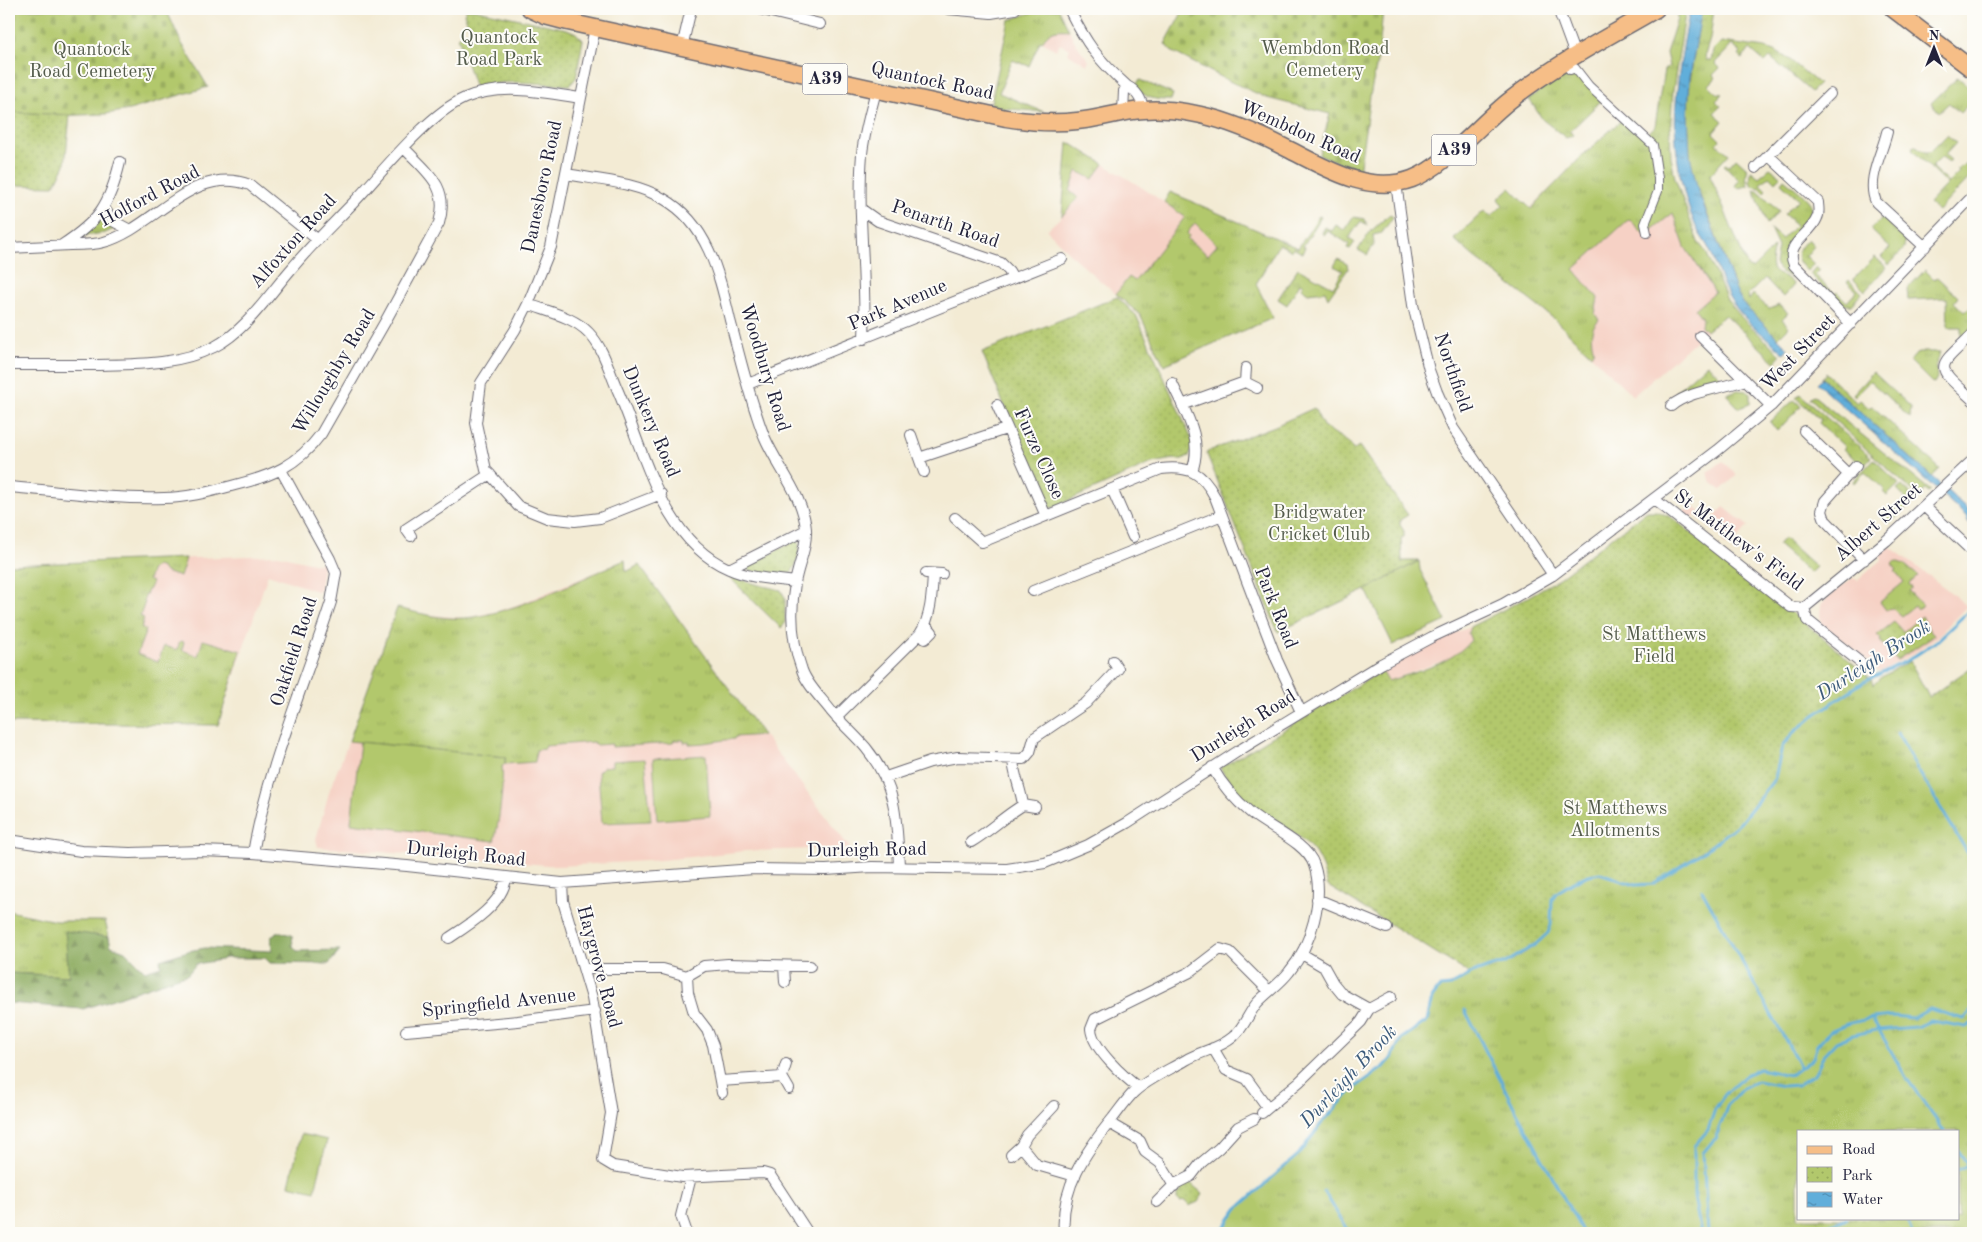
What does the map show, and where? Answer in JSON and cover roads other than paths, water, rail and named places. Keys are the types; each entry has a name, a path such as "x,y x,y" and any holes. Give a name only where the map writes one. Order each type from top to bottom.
{"main road":[{"name":"Quantock Road","path":"530,9 545,16 595,28 980,113 1039,123 1078,121 1123,112"},
{"name":"Wembdon Road","path":"1123,112 1144,110 1178,111 1213,118 1260,135 1348,178 1372,183 1396,183 1420,176 1440,162 1507,102 1569,59 1656,9"},
{"path":"1893,9 1956,59 1973,70"},
{"path":"1956,59 1973,76"}],"street":[{"path":"682,47 691,9"},
{"path":"759,9 820,24"},
{"path":"948,9 991,13 1015,9"},
{"path":"1069,9 1088,45 1108,69 1127,86 1132,88 1140,98 1144,110"},
{"path":"1558,9 1570,70 1575,68 1589,86 1653,145 1658,191 1645,224 1647,233"},
{"name":"Danesboro Road","path":"595,28 551,247 528,304 515,330 481,383 476,423 486,470 518,506 547,518 575,521 600,518 661,494"},
{"path":"1123,112 1124,91 1127,86"},
{"name":"Alfoxton Road","path":"9,365 144,364 169,361 204,351 223,341 251,317 293,266 404,148 432,121 465,98 493,91 533,90 580,98"},
{"path":"864,339 866,307 862,152 876,90"},
{"path":"1756,168 1830,94"},
{"path":"1887,132 1873,177 1874,196 1876,202 1925,247"},
{"name":"Willoughby Road","path":"9,487 130,498 166,498 204,493 252,481 281,470 295,461 310,448 321,434 439,223 443,211 443,199 438,184 404,148"},
{"path":"1769,156 1818,202 1817,219 1794,246 1791,259 1794,265 1851,324"},
{"path":"62,246 83,230 104,208 117,176 120,162"},
{"path":"106,173 117,176"},
{"name":"Woodbury Road","path":"566,174 638,188 663,198 685,214 700,233 711,254 722,284 748,384 765,438 799,499 806,530 803,555 795,582 793,606 794,642 802,673 836,717 866,747 886,777 895,804 899,867"},
{"name":"Holford Road","path":"9,248 103,243 130,230 182,195 224,179 236,180 255,188 318,240"},
{"name":"Northfield","path":"1396,183 1413,305 1429,370 1437,392 1458,436 1553,576"},
{"name":"West Street","path":"1632,516 1771,406 1973,196"},
{"path":"104,208 114,221 130,230"},
{"name":"Penarth Road","path":"862,209 878,221 1001,263 1009,271 1012,278"},
{"name":"Park Avenue","path":"748,384 1062,259"},
{"name":"Dunkery Road","path":"528,304 575,322 588,333 599,347 632,422 647,464 673,520 688,540 706,555 729,569 762,578 795,582"},
{"path":"1973,334 1945,360 1943,367 1945,375 1973,400"},
{"path":"1700,336 1771,406"},
{"path":"1245,382 1246,368"},
{"path":"1671,406 1680,399 1745,380"},
{"path":"1182,405 1245,382 1257,388"},
{"path":"1172,383 1197,443 1192,471"},
{"name":"Furze Close","path":"997,405 1046,516"},
{"path":"919,458 1006,429"},
{"path":"1804,431 1849,475"},
{"path":"911,435 924,472"},
{"name":"Albert Street","path":"1804,608 1864,560 1947,486 1973,460"},
{"path":"1856,466 1825,501 1823,514 1825,520 1864,560"},
{"name":"Furze Close","path":"955,518 982,542 1161,469 1183,468 1192,471"},
{"name":"Oakfield Road","path":"253,853 258,824 328,611 336,573 281,470"},
{"name":"Park Road","path":"1192,471 1202,477 1208,484 1222,515 1277,660 1301,712"},
{"path":"411,536 406,529 460,496 490,474"},
{"path":"1112,489 1122,525 1132,537"},
{"name":"St Matthew's Field","path":"1654,499 1791,607 1804,608 1807,620 1866,667"},
{"path":"1924,506 1973,552"},
{"path":"1033,591 1222,515"},
{"name":"Durleigh Road","path":"9,840 66,849 103,852 201,851 253,853 407,866 562,883 754,869 826,870 899,867 1007,869 1046,864 1088,846 1127,823 1301,712 1381,664 1432,637 1503,604 1553,576 1632,516"},
{"path":"729,569 806,530"},
{"path":"836,717 920,634 926,625 932,598 934,574"},
{"path":"925,639 932,632 926,625"},
{"path":"886,777 930,762 958,757 1024,759 1030,752 1034,738 1086,703 1118,668 1113,661"},
{"path":"1012,760 1014,775 1020,788 1023,805"},
{"path":"1064,1233 1066,1208 1075,1176 1089,1148 1109,1123 1139,1088 1188,1059 1226,1042 1238,1033 1255,1005 1289,973 1302,954 1313,927 1317,899 1315,870 1307,852 1251,813 1225,788 1212,768"},
{"path":"971,842 990,831 1006,814 1023,805 1036,807"},
{"path":"449,938 473,922 502,893 506,878"},
{"name":"Haygrove Road","path":"562,883 563,901 595,1011 612,1113 603,1160 613,1166 691,1177"},
{"path":"1317,899 1387,928"},
{"path":"1139,1088 1122,1074 1097,1044 1091,1029 1095,1019 1190,972 1220,949 1230,952 1269,991"},
{"path":"1302,954 1321,964 1338,991 1369,1009"},
{"path":"584,969 663,968 687,976 704,966 728,964 810,966"},
{"path":"784,966 785,982"},
{"path":"687,976 688,993 694,1012 707,1030 713,1045 722,1093"},
{"path":"1157,1202 1174,1186 1191,1176 1201,1163 1219,1148 1238,1127 1261,1113 1299,1082 1357,1026 1369,1009 1391,997"},
{"name":"Springfield Avenue","path":"406,1030 518,1021 595,1011"},
{"path":"1213,1048 1226,1070 1247,1079 1261,1113"},
{"path":"786,1064 782,1077 789,1089"},
{"path":"720,1080 782,1077"},
{"path":"1011,1154 1021,1146 1027,1135 1054,1106"},
{"path":"1109,1123 1140,1141 1146,1152 1160,1163 1174,1186"},
{"path":"1021,1146 1037,1165 1075,1176"},
{"path":"688,1233 681,1216 691,1177 763,1173 770,1175 808,1233"}],"water":[{"path":"1690,9 1702,9 1690,77 1688,113 1690,155 1698,191 1738,295 1746,307 1788,348 1784,353 1753,326 1733,303 1723,285 1709,249 1696,227 1686,199 1679,171 1675,118 1680,65"},
{"path":"1822,378 1973,514 1973,526 1968,522 1966,516 1817,383"}],"waterway":[{"name":"Durleigh Brook","path":"1220,1233 1238,1208 1299,1154 1321,1124 1353,1089 1384,1067 1391,1059 1401,1039 1427,1021 1432,998 1440,987 1451,986 1470,974 1504,964 1536,944 1548,933 1551,925 1552,899 1556,893 1579,879 1600,873 1635,885 1653,884 1707,849 1740,823 1775,778 1782,747 1794,732 1816,714 1863,682 1910,659 1937,641 1973,607"},
{"path":"1898,733 1973,862"},
{"path":"1702,890 1801,1068"},
{"path":"1701,1233 1694,1197 1694,1146 1708,1130 1715,1109 1726,1093 1747,1074 1759,1069 1790,1075 1813,1058 1817,1045 1830,1031 1847,1024 1872,1018 1893,1016 1913,1018 1930,1009 1964,1019 1973,1009"},
{"path":"1465,1010 1514,1107 1583,1233"},
{"path":"1872,1018 1907,1079 1943,1130"},
{"path":"1708,1233 1703,1153 1716,1137 1728,1104 1743,1088 1757,1081 1783,1086 1798,1085 1814,1074 1824,1055 1836,1042 1853,1035 1877,1030 1917,1027 1931,1021 1966,1027 1973,1023"},
{"path":"1960,1153 1968,1165"},
{"path":"1960,1169 1973,1162"},
{"path":"1324,1191 1349,1233"},
{"path":"1811,1233 1841,1220"},
{"path":"1907,1220 1912,1233"}],"park label":[{"name":"Quantock Road Park","path":"499,49"},
{"name":"Wembdon Road Cemetery","path":"1325,60"},
{"name":"Quantock Road Cemetery","path":"92,61"},
{"name":"Bridgwater Cricket Club","path":"1319,524"},
{"name":"St Matthews Field","path":"1654,646"},
{"name":"St Matthews Allotments","path":"1615,820"}]}
